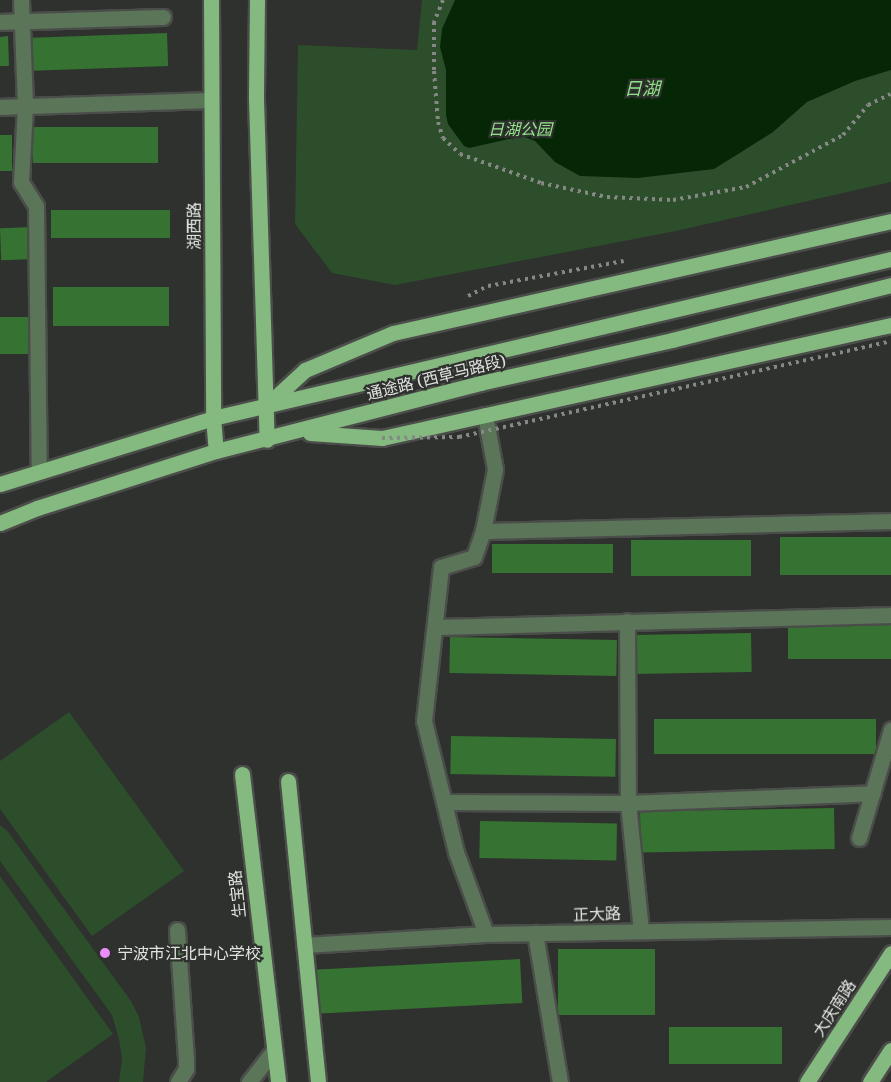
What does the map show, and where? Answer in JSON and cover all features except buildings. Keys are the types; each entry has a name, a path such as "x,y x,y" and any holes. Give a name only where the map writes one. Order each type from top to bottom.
{"main road":[{"name":"湖西路","path":"211,0 213,418 216,451"},
{"path":"257,0 256,99 267,440"},
{"path":"265,406 304,370 393,333 891,221"},
{"name":"通途路 (西草马路段)","path":"0,484 213,418 891,260"},
{"name":"通途路 (西草马路段)","path":"0,523 37,508 216,451 267,440 480,383 672,340 889,285"},
{"path":"295,432 382,438 891,326"},
{"name":"生宝路","path":"242,774 278,1082"},
{"path":"288,781 318,1082"},
{"name":"大庆南路","path":"807,1082 891,953"},
{"path":"870,1082 891,1050"}],"street":[{"path":"21,0 25,106 21,182 36,206 39,471"},
{"path":"0,22 163,17"},
{"path":"0,107 211,100"},
{"path":"485,415 495,469 483,531 474,557 441,567 424,721 456,852 486,934"},
{"path":"483,531 891,521"},
{"path":"436,627 891,615"},
{"path":"627,621 628,803 641,930"},
{"path":"859,838 891,730"},
{"path":"445,802 628,803 873,793"},
{"name":"正大路","path":"304,945 486,934 891,927"},
{"path":"177,930 186,1060 186,1069 178,1082"},
{"path":"536,933 560,1082"},
{"path":"249,1082 273,1051"}],"path":[{"path":"443,0 434,22 434,71 438,122 443,138 460,154 541,183 607,197 673,200 746,187 843,135 868,105 891,94"},
{"path":"382,438 459,437 891,342"}],"green space":[{"name":"日湖公园","path":"422,0 891,0 891,182 676,231 395,285 332,273 295,224 298,45 417,50"},
{"path":"69,712 184,871 92,936 0,809 0,761"},
{"path":"0,825 8,832 131,1001 139,1017 146,1048 143,1082 119,1082 122,1059 112,1015 0,861"},
{"path":"0,876 113,1034 46,1082 0,1082"}],"water":[{"name":"日湖","path":"455,0 891,0 891,70 855,81 807,102 773,132 714,169 638,178 580,176 555,162 535,141 522,136 469,148 464,146 448,124 446,70 440,47 442,29"}],"place":[{"name":"宁波市江北中心学校","path":"105,953"}]}
